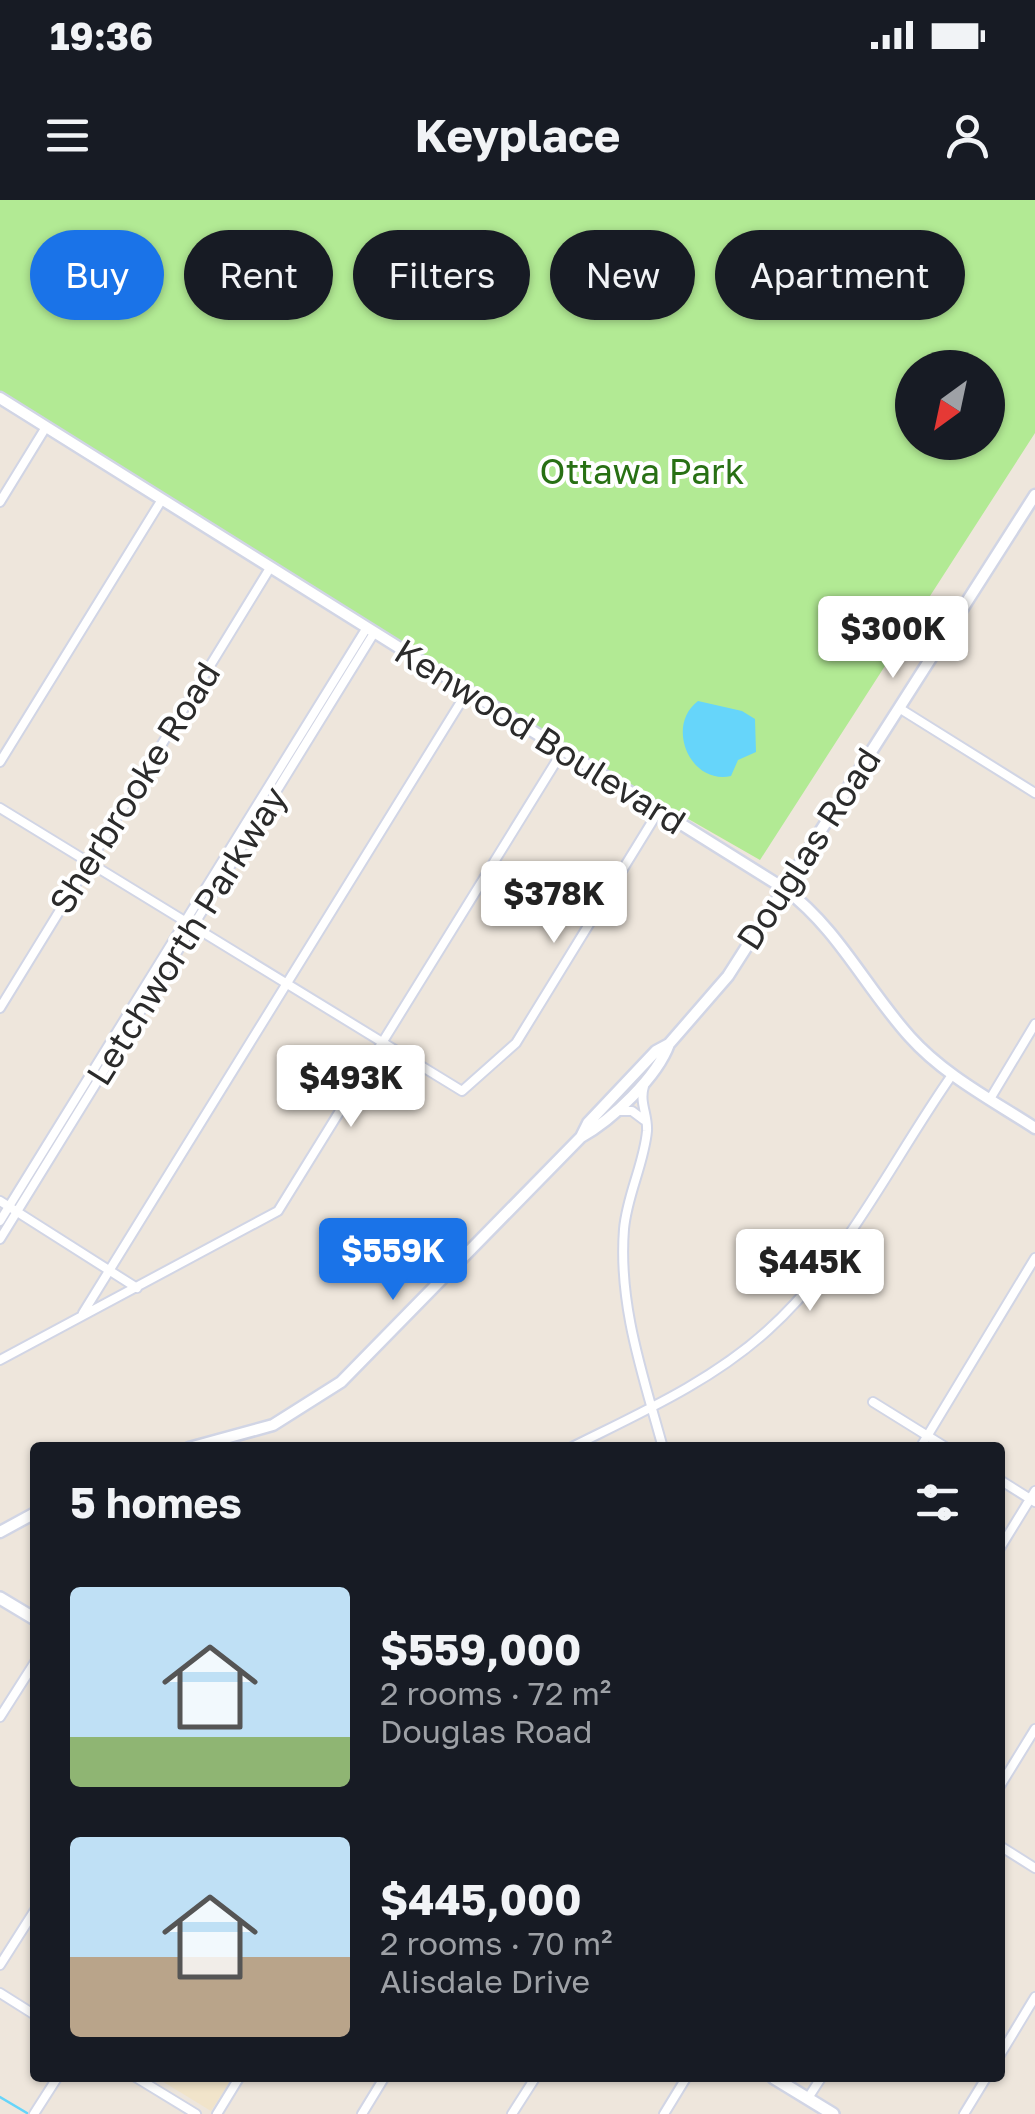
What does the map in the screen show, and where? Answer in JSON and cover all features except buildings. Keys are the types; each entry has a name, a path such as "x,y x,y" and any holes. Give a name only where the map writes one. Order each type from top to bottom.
{"main road":[{"path":"0,1598 30,1616"},
{"path":"780,2082 813,2106 832,2114"}],"street":[{"name":"Kenwood Boulevard","path":"0,398 785,889 834,934 899,1024 952,1075 1035,1128"},
{"path":"0,502 46,427"},
{"name":"Douglas Road","path":"211,1442 272,1425 342,1382 582,1137 647,1077 670,1044 719,989 1035,495"},
{"path":"0,762 161,501"},
{"name":"Sherbrooke Road","path":"0,1008 270,568"},
{"name":"Letchworth Parkway","path":"0,1239 13,1209 370,631"},
{"path":"82,1314 467,692"},
{"path":"900,708 1035,793"},
{"path":"0,1360 278,1211 562,752"},
{"path":"0,808 462,1091 516,1042 658,812"},
{"path":"990,1099 1035,1024"},
{"name":"Douglas Road","path":"582,1137 601,1108 656,1051 670,1044"},
{"path":"582,1442 652,1406 752,1343 815,1280 952,1075"},
{"path":"647,1077 641,1098 646,1124 626,1209 623,1274 631,1332 661,1442"},
{"path":"612,1113 632,1111 646,1124"},
{"path":"0,1201 137,1288"},
{"name":"Letchworth Parkway","path":"0,1222 13,1209"},
{"path":"924,1442 1035,1258"},
{"path":"872,1402 937,1442"},
{"path":"1005,1483 1033,1497 1005,1540"},
{"path":"0,1532 30,1516"},
{"path":"0,1718 30,1670"},
{"path":"1005,1778 1035,1729"},
{"path":"1005,1849 1035,1868"},
{"path":"0,1966 30,1918"},
{"path":"0,1993 30,2011"},
{"path":"1005,2047 1035,1997"},
{"path":"34,2114 54,2082"},
{"path":"144,2082 196,2114"},
{"path":"217,2114 237,2082"},
{"path":"362,2114 382,2082"},
{"path":"512,2114 532,2082"},
{"path":"664,2114 684,2082"},
{"path":"964,2114 984,2082"}],"shaded area":[{"path":"164,2082 229,2082 211,2111"}],"green space":[{"name":"Ottawa Park","path":"0,200 1035,200 1035,433 760,860 608,773 0,391"}],"water":[{"path":"698,701 742,711 755,719 756,752 738,760 731,776 704,772 687,751 683,725"}],"waterway":[{"path":"0,2097 27,2113"}]}
